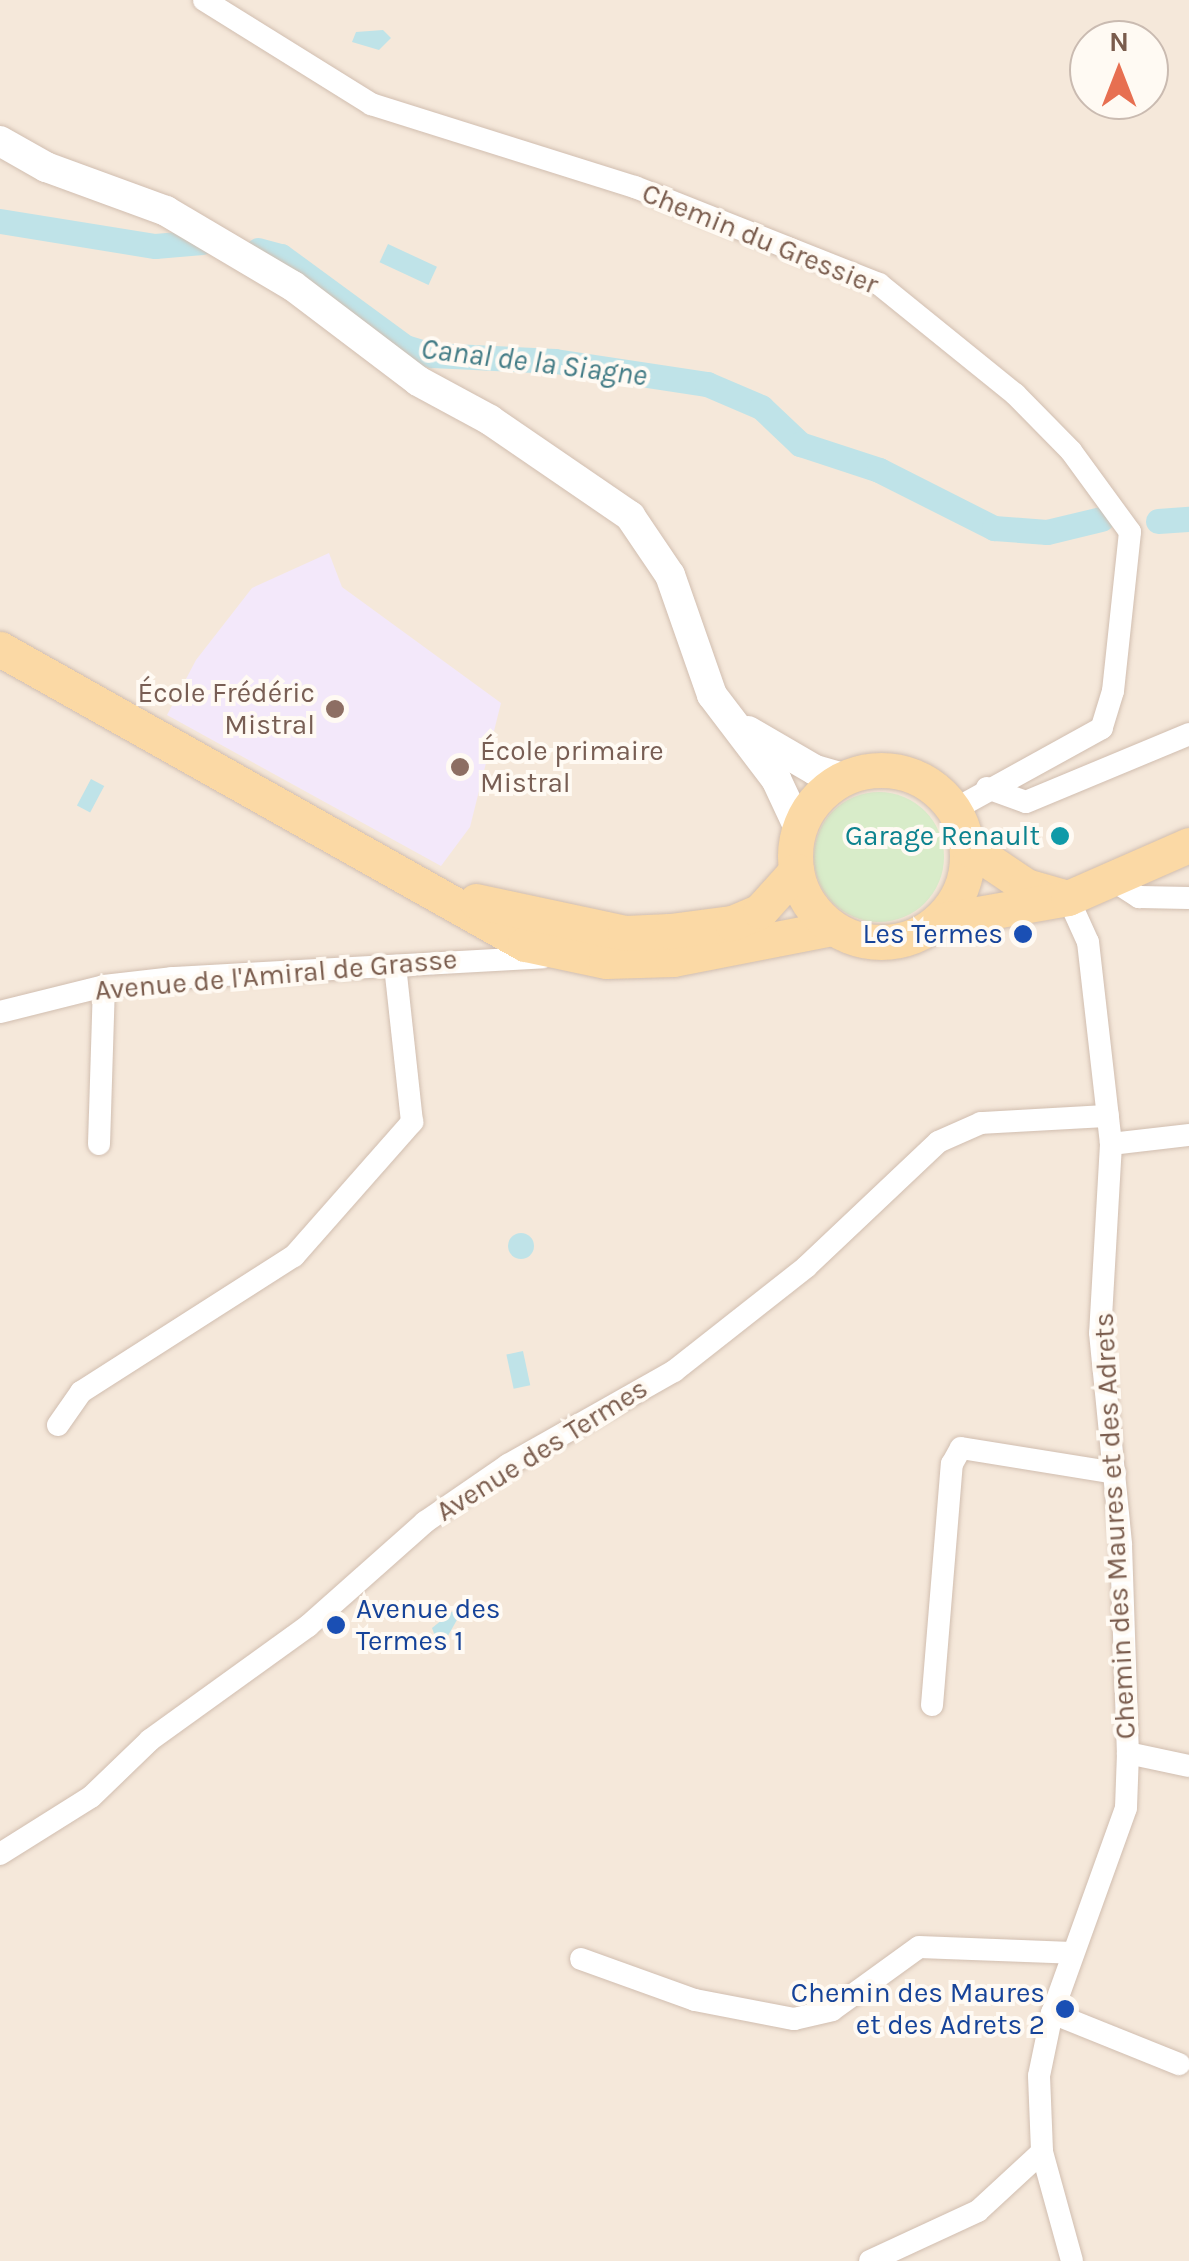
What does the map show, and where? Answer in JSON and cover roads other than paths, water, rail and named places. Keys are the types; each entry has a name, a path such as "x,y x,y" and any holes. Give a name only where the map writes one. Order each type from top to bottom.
{"main road":[{"path":"0,141 46,167 166,211 293,286 418,382 490,420 630,516 670,574 712,695 776,780 800,828"},
{"path":"0,649 422,883 509,950 616,947 732,923 760,910 796,871"},
{"path":"728,717 777,750 843,778"},
{"path":"938,921 956,900 968,847 954,809 917,777 893,770 843,778 809,807 800,828 796,871 803,893 834,928 862,940 892,941 938,921 1068,898 1114,882 1189,845"},
{"path":"968,847 1026,886 1068,898"},
{"path":"422,883 616,947 673,958 834,928"}],"street":[{"name":"Chemin du Gressier","path":"204,0 371,104 635,187 879,284 1026,405 1110,499 1130,532 1113,691 1102,728 954,809"},
{"path":"987,788 1026,802 1189,734"},
{"path":"1114,882 1140,896 1189,898"},
{"name":"Chemin des Maures et des Adrets","path":"1068,898 1088,942 1111,1144 1100,1333 1116,1472 1128,1753 1126,1808 1052,2013 1040,2076 1042,2152 1072,2261"},
{"name":"Avenue de l'Amiral de Grasse","path":"0,1012 104,986 395,966 509,950"},
{"path":"58,1425 81,1392 294,1256 412,1122 395,966"},
{"path":"100,1144 104,986"},
{"name":"Avenue des Termes","path":"0,1854 91,1797 150,1740 308,1626 425,1522 525,1455 674,1370 806,1266 938,1142 981,1123 1108,1116"},
{"path":"1111,1144 1189,1135"},
{"path":"932,1705 952,1464 961,1448 1116,1472"},
{"path":"1128,1753 1189,1766"},
{"path":"580,1958 695,2000 794,2019 832,2010 919,1947 1072,1953"},
{"path":"1052,2013 1178,2064"},
{"path":"870,2261 978,2210 1042,2152"}],"water":[{"path":"383,30 391,38 379,50 352,42 356,32"},
{"path":"388,244 437,267 428,285 380,262"},
{"path":"91,779 104,786 90,813 77,805"},
{"path":"521,1233 530,1237 534,1246 530,1255 521,1259 512,1255 508,1246 512,1237"},
{"path":"523,1351 530,1385 514,1389 506,1355"},
{"path":"453,1611 458,1618 445,1641 437,1642 432,1628"}],"waterway":[{"name":"Canal de la Siagne","path":"0,221 155,246 202,242"},
{"name":"Canal de la Siagne","path":"258,250 281,256 405,347 432,355 555,361 707,384 761,407 800,444 879,470 994,528 1047,532 1101,519"},
{"name":"Canal de la Siagne","path":"1158,521 1189,519"}],"place":[{"name":"École Frédéric Mistral","path":"335,709"},
{"name":"École primaire Mistral","path":"460,767"},
{"name":"Garage Renault","path":"1060,836"},
{"name":"Les Termes","path":"1023,934"},
{"name":"Avenue des Termes 1","path":"336,1625"},
{"name":"Chemin des Maures et des Adrets 2","path":"1065,2009"}]}
